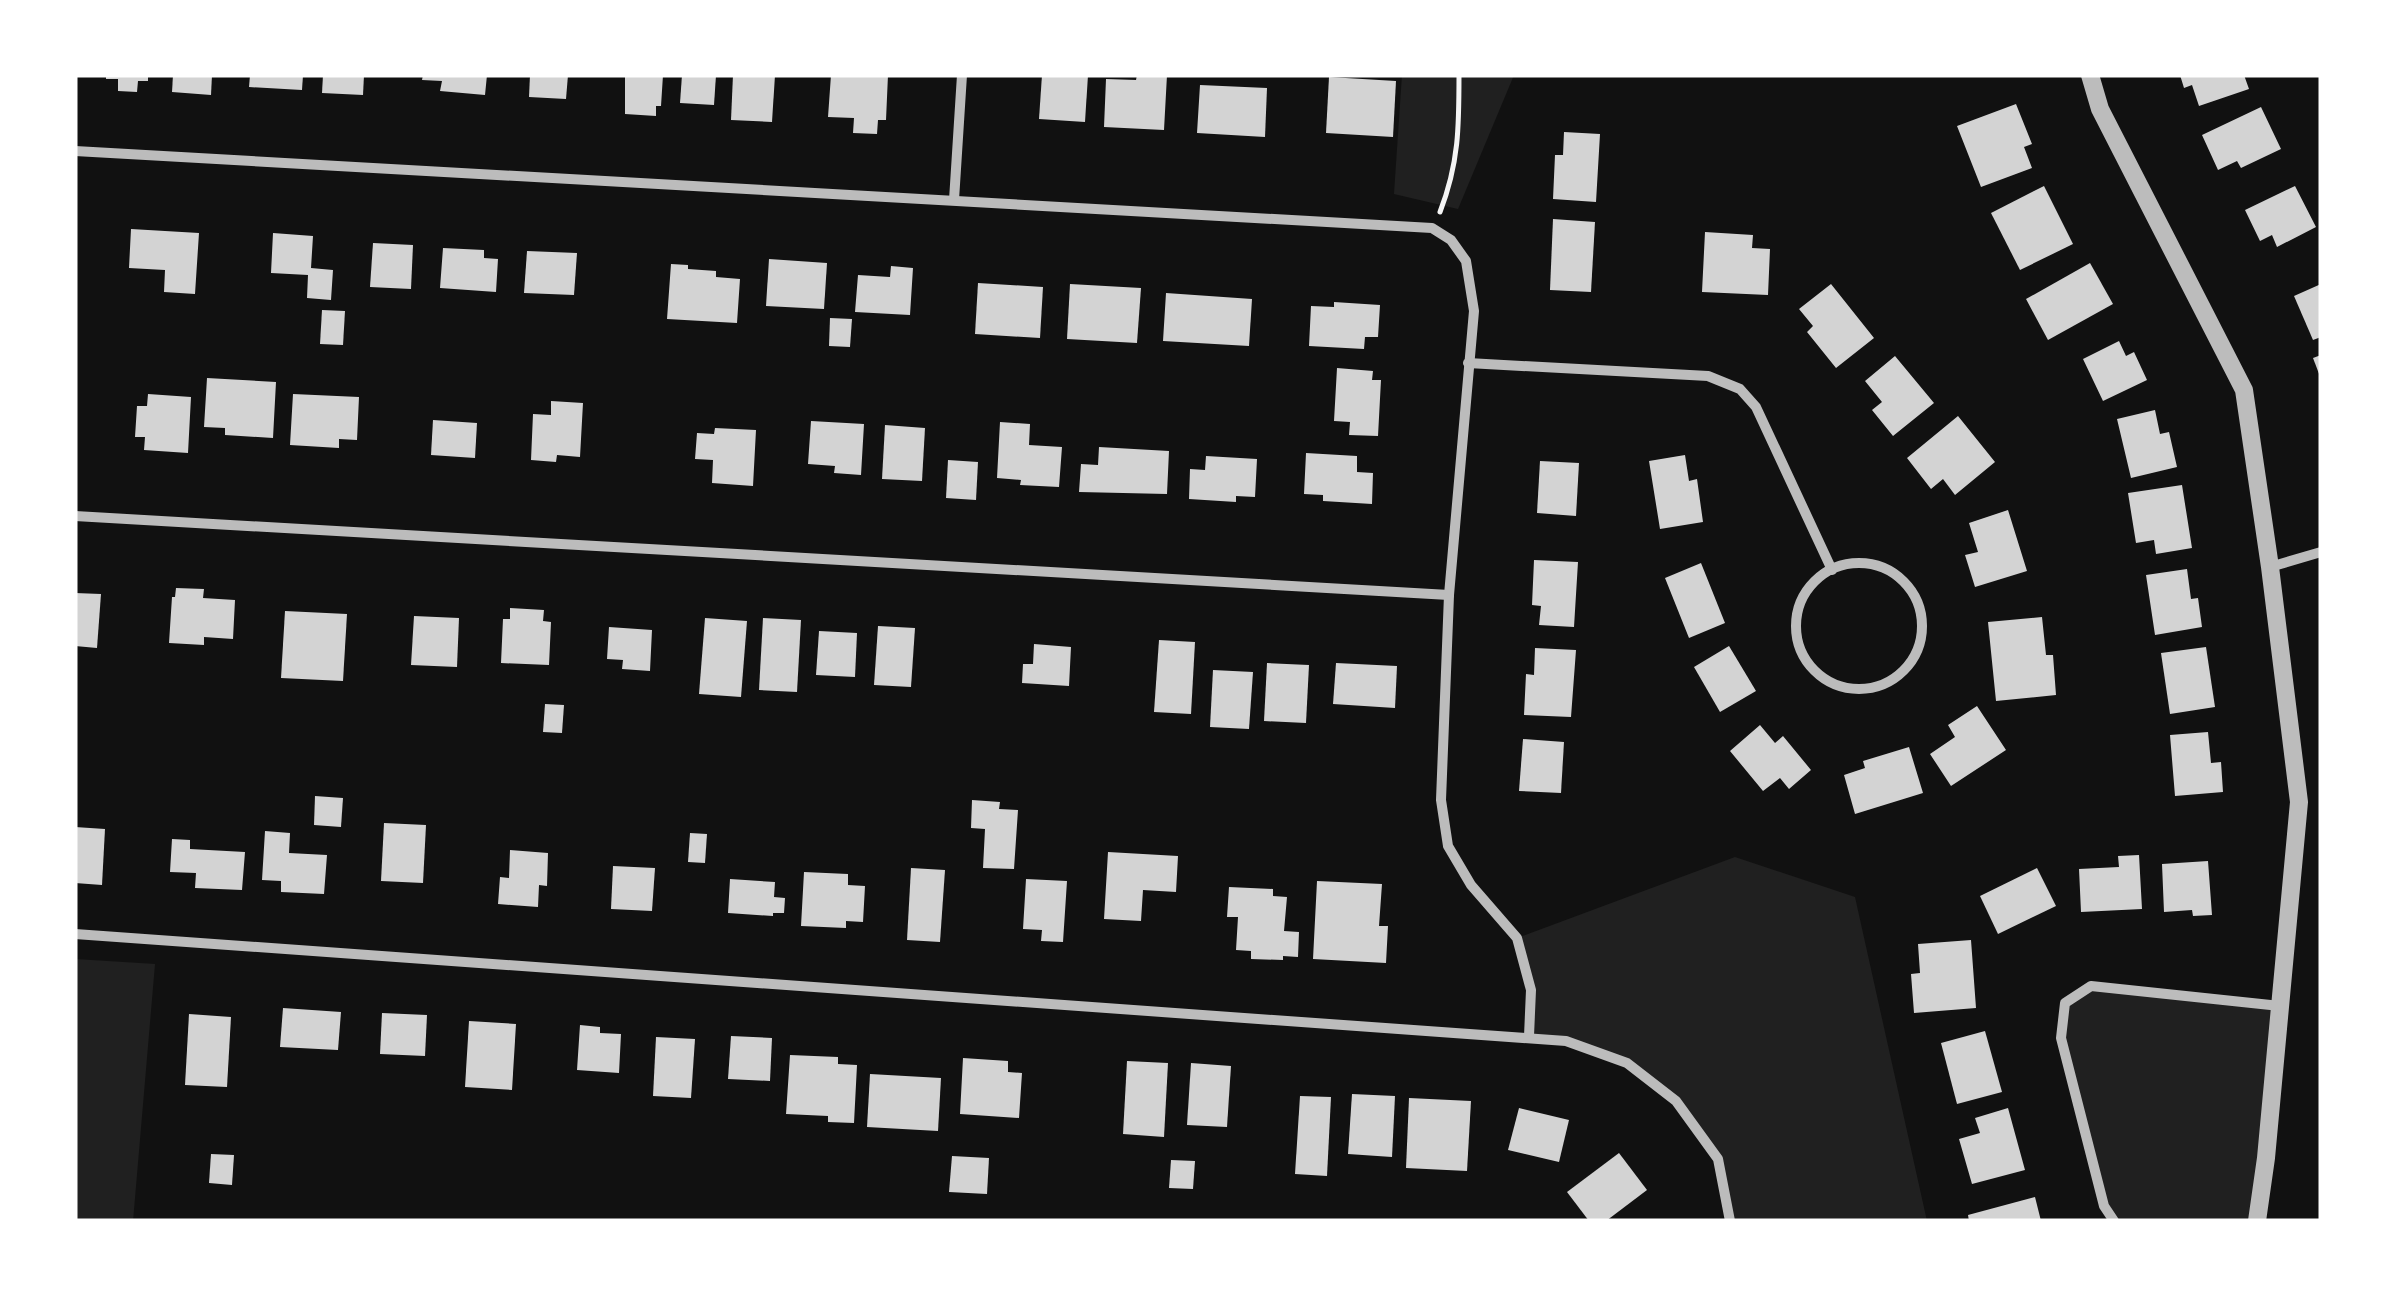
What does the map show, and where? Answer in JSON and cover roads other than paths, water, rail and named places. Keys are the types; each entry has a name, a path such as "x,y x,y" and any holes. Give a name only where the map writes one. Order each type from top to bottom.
{"street":[{"path":"954,200 962,75"},
{"path":"2090,75 2100,109 2244,390 2270,567 2299,802 2257,1221"},
{"path":"75,151 1432,228 1451,240 1466,262 1474,311 1449,595 1441,800 1448,846 1470,885 1517,938 1531,990 1529,1036"},
{"path":"1468,363 1708,376 1740,390 1756,407 1832,570"},
{"path":"75,516 1449,595"},
{"path":"2270,567 2321,552"},
{"path":"1863,562 1882,567 1900,578 1913,594 1922,633 1916,653 1904,670 1888,682 1868,688 1837,684 1811,667 1800,649 1796,628 1799,607 1808,588 1832,570 1863,562"},
{"path":"75,934 1566,1041 1626,1063 1676,1100 1718,1159 1730,1221"},
{"path":"2114,1221 2104,1206 2060,1038 2065,1003 2091,986 2280,1006"}]}
